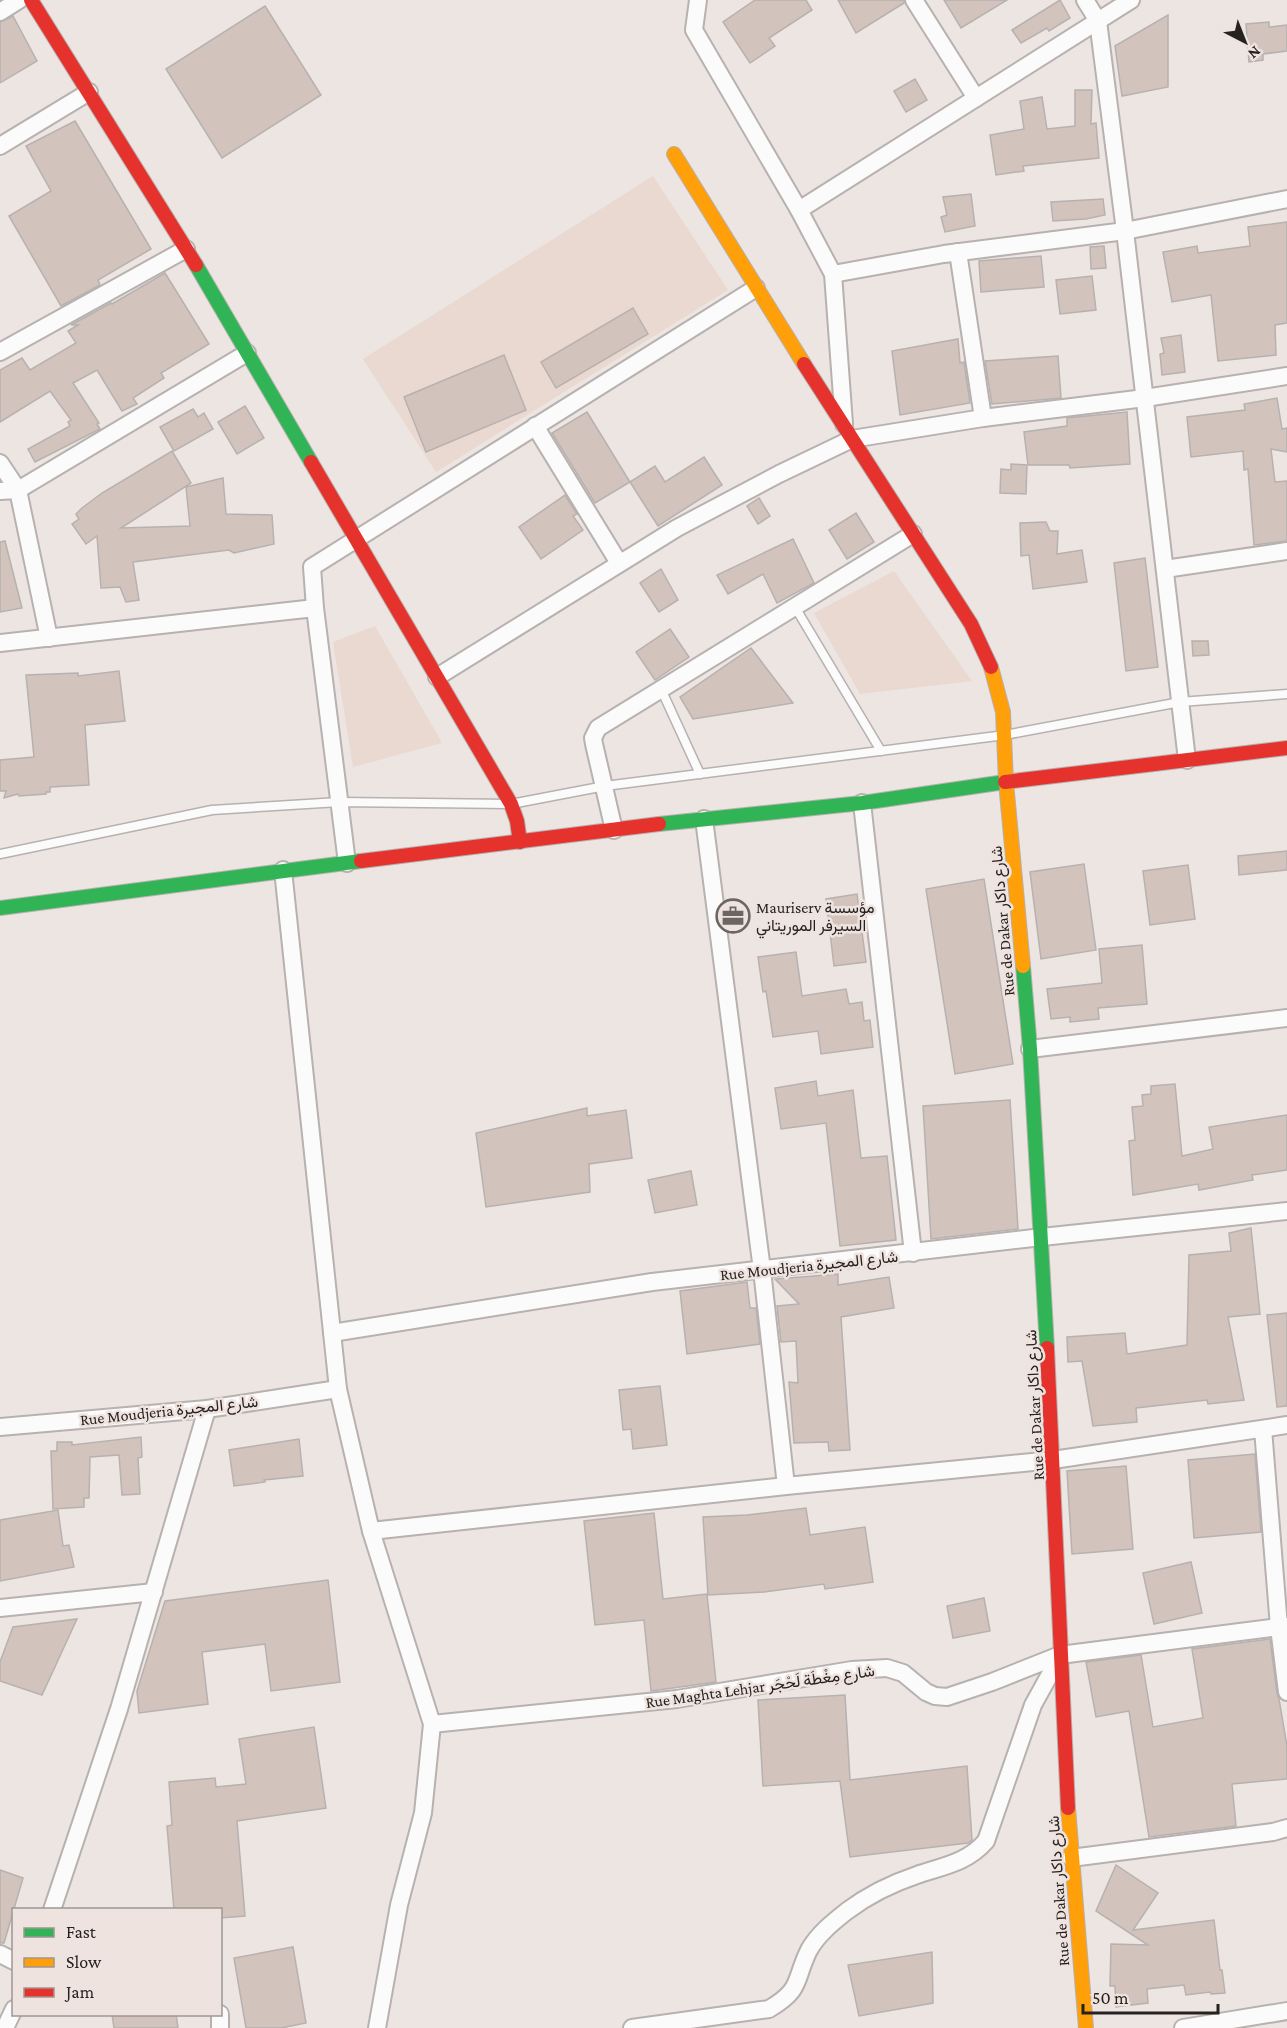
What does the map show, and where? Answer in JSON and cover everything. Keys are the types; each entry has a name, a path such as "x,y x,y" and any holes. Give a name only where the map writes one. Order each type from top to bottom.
{"street":[{"path":"0,12 19,0"},
{"path":"31,0 186,249 511,804 517,820 520,842"},
{"path":"698,0 694,30 799,210 833,274 848,433"},
{"path":"914,0 976,98"},
{"path":"1084,0 1098,21 1187,760"},
{"path":"799,210 1131,0"},
{"path":"0,146 89,92"},
{"name":"Rue de Dakar شارع داكار","path":"674,154 756,288 982,644 998,688 1005,735 1006,782 1030,1049 1042,1237 1071,1858 1086,2028"},
{"path":"833,274 958,252 1125,231 1287,200"},
{"path":"0,352 186,249"},
{"path":"958,252 983,418"},
{"path":"347,863 315,608 312,567 756,288"},
{"path":"0,491 18,490 247,353"},
{"path":"436,677 677,528 779,474 848,433 1145,398 1287,376"},
{"path":"535,426 619,563"},
{"path":"0,463 18,490 49,638"},
{"path":"614,830 594,744 595,732 603,724 913,534"},
{"path":"1165,568 1287,551"},
{"path":"0,643 315,608"},
{"path":"0,908 283,870 704,819 862,803 1006,782 1287,748"},
{"path":"862,803 913,1253"},
{"path":"704,819 762,1270 786,1486"},
{"path":"283,870 338,1389 371,1532 432,1724 423,1813 399,1905 377,2028"},
{"path":"1030,1049 1287,1018"},
{"name":"Rue Moudjeria شارع المجيرة","path":"332,1333 652,1282 1287,1211"},
{"name":"Rue Moudjeria شارع المجيرة","path":"0,1427 207,1409 338,1389"},
{"path":"52,1908 119,1709 207,1409"},
{"path":"371,1532 786,1486 1053,1460 1287,1425"},
{"path":"1263,1429 1283,1626 1287,1692"},
{"path":"0,1608 154,1592"},
{"name":"Rue Maghta Lehjar شارع مِغْطَة لَحْجَر","path":"432,1724 677,1699 852,1670 887,1668 903,1673 926,1692 935,1696 947,1697 1060,1655 1283,1626"},
{"path":"632,2028 770,2009 786,1999 797,1983 809,1951 818,1938 850,1909 886,1888 916,1875 957,1863 977,1851 986,1841 1033,1705 1060,1655"},
{"path":"1071,1858 1274,1832 1287,1828"},
{"path":"1183,2028 1287,2011"},
{"path":"5,2028 12,2013"}],"lane":[{"path":"795,607 881,751"},
{"path":"661,689 700,774"},
{"path":"0,854 212,810 339,802 511,804 605,786 1005,735 1180,702 1287,693"}],"shaded area":[{"path":"653,176 728,290 436,472 363,359"},
{"path":"894,571 972,681 860,694 814,613"},
{"path":"375,626 442,743 353,767 333,642"}],"building":[{"path":"755,0 806,0 812,10 769,38 775,46 750,63 723,22"},
{"path":"838,0 904,0 904,3 856,33"},
{"path":"944,0 1007,0 961,28"},
{"path":"1060,0 1070,18 1049,31 1047,28 1021,43 1012,30"},
{"path":"265,6 321,95 222,158 166,69"},
{"path":"1168,15 1168,87 1122,96 1115,46"},
{"path":"13,16 37,61 0,83 0,22"},
{"path":"1269,22 1269,27 1287,25 1287,51 1263,54 1263,60 1249,62 1246,24"},
{"path":"915,79 927,100 906,112 894,91"},
{"path":"1075,90 1092,90 1091,124 1096,123 1099,158 1023,166 1024,171 996,175 990,135 1024,129 1020,101 1042,97 1047,129 1075,126"},
{"path":"75,121 151,249 98,280 100,285 61,306 9,216 51,191 26,146"},
{"path":"971,194 975,226 945,232 941,217 947,215 943,197"},
{"path":"1103,199 1105,215 1053,221 1051,202"},
{"path":"1287,222 1287,323 1275,325 1276,355 1218,361 1211,295 1172,302 1163,252 1197,246 1198,253 1250,246 1248,227"},
{"path":"1104,246 1106,268 1091,269 1090,247"},
{"path":"1041,256 1044,287 981,292 979,261"},
{"path":"165,273 209,344 161,373 164,378 133,398 137,404 122,411 97,370 73,383 99,423 97,424 100,429 35,462 28,449 70,426 68,422 71,420 50,391 0,422 0,370 22,358 30,370 76,343 68,331 78,325 71,325"},
{"path":"1092,276 1096,310 1060,314 1056,280"},
{"path":"633,308 648,334 556,388 541,362"},
{"path":"1181,335 1185,372 1162,375 1160,354 1164,353 1161,338"},
{"path":"958,339 960,363 964,362 970,403 900,415 892,351"},
{"path":"504,355 526,410 426,452 404,397"},
{"path":"1058,356 1061,398 992,404 985,361"},
{"path":"1277,398 1282,429 1287,428 1287,452 1271,449 1275,482 1287,481 1287,541 1254,545 1248,469 1244,470 1243,451 1191,457 1187,417 1245,410 1244,404"},
{"path":"245,406 264,438 237,454 218,422"},
{"path":"193,409 198,417 204,413 213,429 174,451 160,427"},
{"path":"587,412 630,482 595,503 552,433"},
{"path":"1127,412 1130,464 1070,468 1069,465 1028,465 1024,432 1067,426 1067,418"},
{"path":"172,451 191,483 121,528 190,526 186,487 223,478 226,514 272,515 274,544 234,553 229,550 133,562 139,600 126,602 120,587 101,588 97,536 86,544 72,524 79,519 76,514 102,493"},
{"path":"704,457 722,485 658,526 630,482 655,466 665,482"},
{"path":"1011,464 1027,465 1026,494 1000,493 1001,469 1011,470"},
{"path":"565,495 577,514 573,516 583,530 541,559 519,527"},
{"path":"759,498 770,516 758,524 747,506"},
{"path":"856,513 874,542 847,559 829,530"},
{"path":"1046,522 1050,531 1058,531 1057,554 1082,550 1087,582 1033,589 1029,555 1021,556 1020,523"},
{"path":"793,539 814,583 777,603 763,574 728,594 717,575"},
{"path":"5,541 22,608 0,612 0,542"},
{"path":"1145,558 1158,667 1126,671 1114,563"},
{"path":"661,569 678,600 659,612 640,583"},
{"path":"670,629 689,657 655,680 636,652"},
{"path":"1192,641 1208,641 1209,655 1193,656"},
{"path":"751,648 793,703 693,719 680,697"},
{"path":"119,671 125,721 85,725 89,785 50,787 50,792 46,794 19,796 18,794 4,798 6,791 0,791 0,760 34,757 26,675 78,673 78,676"},
{"path":"1287,851 1287,870 1239,875 1238,856"},
{"path":"1084,864 1096,950 1041,959 1030,872"},
{"path":"1188,865 1195,919 1150,925 1143,871"},
{"path":"984,879 1013,1064 955,1074 926,889"},
{"path":"857,894 866,962 834,966 826,899"},
{"path":"1142,945 1147,1004 1098,1008 1099,1019 1070,1022 1070,1017 1051,1019 1047,989 1102,983 1099,949"},
{"path":"796,952 802,996 846,989 849,1004 862,1002 864,1021 870,1020 873,1047 821,1054 818,1031 773,1037 758,957"},
{"path":"816,1081 818,1096 853,1090 861,1158 887,1156 896,1240 840,1246 826,1123 781,1129 775,1088"},
{"path":"1175,1084 1182,1156 1213,1149 1209,1127 1287,1115 1287,1170 1252,1175 1253,1180 1199,1190 1198,1184 1133,1195 1129,1141 1135,1140 1132,1107 1143,1106 1142,1095 1151,1094 1151,1086"},
{"path":"1010,1100 1018,1229 931,1239 923,1106"},
{"path":"587,1108 587,1116 626,1110 632,1158 589,1164 590,1192 486,1207 476,1133"},
{"path":"691,1171 697,1205 655,1213 648,1180"},
{"path":"1251,1228 1260,1314 1228,1317 1244,1400 1208,1404 1207,1400 1136,1408 1137,1422 1093,1426 1082,1361 1068,1362 1067,1337 1125,1333 1127,1354 1187,1345 1189,1255 1231,1251 1229,1233"},
{"path":"838,1274 838,1285 889,1277 894,1308 841,1317 850,1450 829,1451 828,1442 794,1443 789,1382 798,1383 796,1341 781,1342 777,1306 799,1304 775,1279"},
{"path":"747,1282 750,1308 756,1308 760,1344 687,1354 680,1291"},
{"path":"1287,1313 1287,1406 1277,1407 1267,1315"},
{"path":"660,1386 667,1445 633,1449 631,1429 623,1430 619,1390"},
{"path":"141,1437 142,1457 138,1458 140,1494 122,1495 119,1455 90,1457 89,1498 84,1498 84,1507 53,1509 51,1451 57,1451 57,1442 72,1442 72,1445"},
{"path":"299,1439 303,1476 234,1486 229,1450"},
{"path":"1255,1454 1261,1532 1194,1538 1188,1460"},
{"path":"1126,1466 1133,1549 1072,1554 1067,1471"},
{"path":"806,1508 810,1535 865,1527 873,1582 825,1589 824,1584 764,1592 708,1595 703,1517 747,1515"},
{"path":"58,1510 63,1546 69,1545 74,1567 0,1581 0,1520"},
{"path":"654,1513 663,1599 707,1594 716,1682 651,1691 644,1620 595,1625 584,1521"},
{"path":"1191,1562 1202,1613 1154,1624 1143,1573"},
{"path":"328,1580 340,1682 271,1691 265,1644 202,1652 208,1704 139,1713 137,1691 165,1601"},
{"path":"984,1598 990,1631 953,1638 947,1606"},
{"path":"77,1619 42,1695 0,1681 0,1662 13,1627"},
{"path":"1270,1639 1287,1746 1287,1779 1232,1784 1236,1826 1149,1837 1129,1711 1096,1717 1086,1662 1141,1655 1153,1727 1203,1718 1192,1649"},
{"path":"845,1695 850,1780 967,1766 972,1840 968,1843 850,1857 840,1781 763,1786 758,1700"},
{"path":"314,1727 326,1808 237,1821 245,1916 222,1918 222,1908 174,1908 167,1826 172,1825 169,1782 215,1778 216,1787 246,1784 239,1739"},
{"path":"1116,1865 1158,1893 1133,1930 1214,1920 1225,1993 1186,1995 1184,1985 1147,1989 1148,2003 1116,2007 1115,1986 1110,1986 1111,1944 1148,1945 1096,1911"},
{"path":"0,1870 23,1878 14,1908 12,1908 4,1943 0,1943"},
{"path":"293,1947 306,2023 281,2028 246,2028 234,1958"},
{"path":"932,1952 933,2003 859,2016 848,1965"},
{"path":"112,2016 176,2016 178,2028 114,2028"}],"traffic: fast":[{"path":"196,265 311,462"},
{"path":"659,824 862,803 1005,782"},
{"path":"0,908 361,861"},
{"path":"1023,966 1047,1348"}],"traffic: slow":[{"path":"674,154 804,364"},
{"path":"991,667 1003,712 1006,782 1023,966"},
{"path":"1068,1808 1086,2028"}],"traffic: jam":[{"path":"31,0 196,265"},
{"path":"804,364 971,624 991,667"},
{"path":"311,462 511,804 517,821 520,842"},
{"path":"1005,782 1287,748"},
{"path":"361,861 659,824"},
{"path":"1047,1348 1068,1808"}],"place":[{"name":"Mauriserv مؤسسة السيرفر الموريتاني","path":"733,916"}]}
